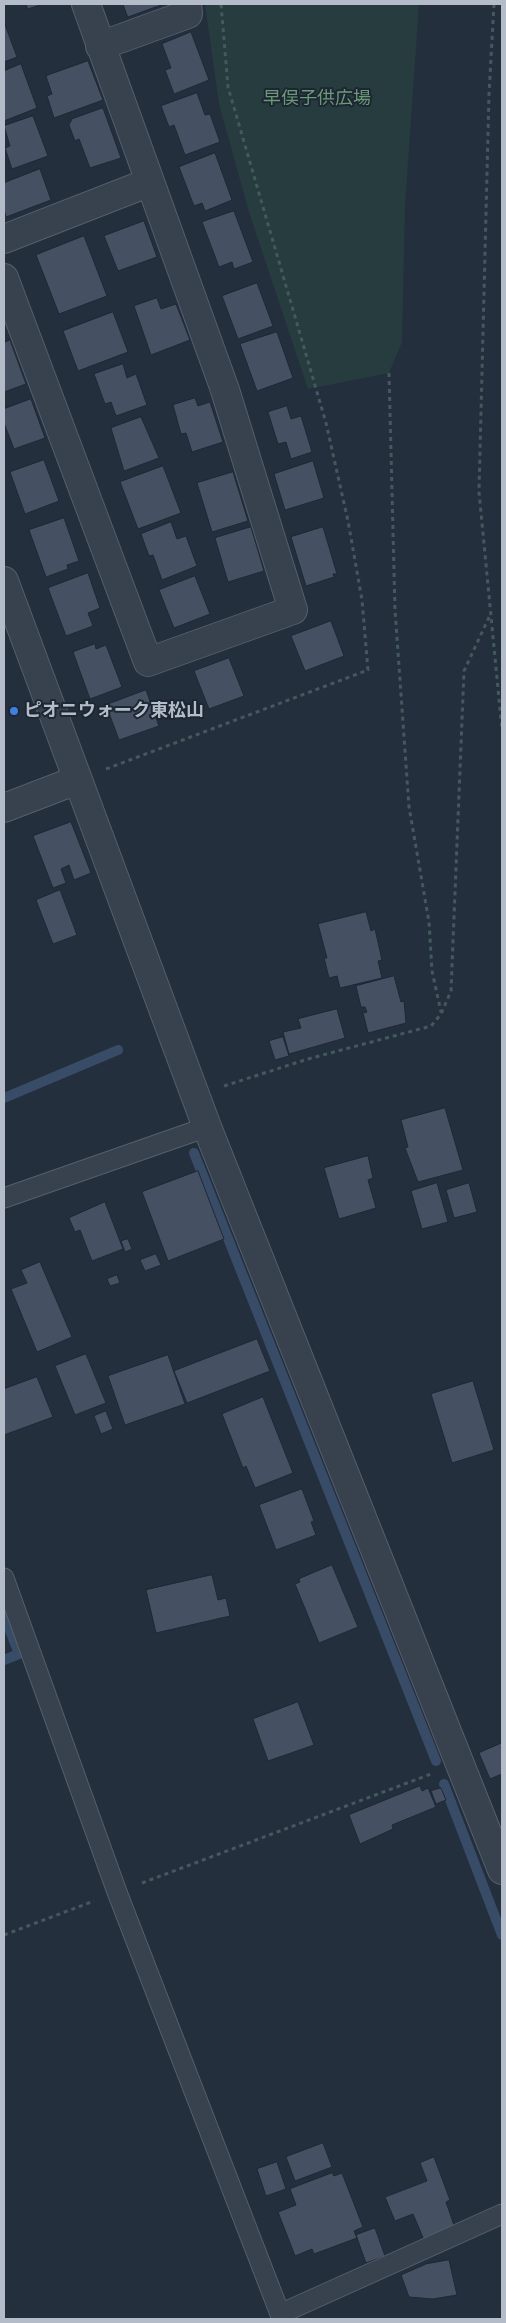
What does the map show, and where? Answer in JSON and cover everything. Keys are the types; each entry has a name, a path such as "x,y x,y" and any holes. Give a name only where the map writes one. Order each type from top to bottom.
{"street":[{"path":"4,278 148,662 293,610 225,390 86,4"},
{"path":"100,46 188,14 187,4"},
{"path":"4,238 150,182"},
{"path":"4,581 207,1127 502,1870"},
{"path":"4,808 77,780"}],"lane":[{"path":"4,1198 207,1127"},
{"path":"4,1578 118,1892 281,2316 502,2214"}],"path":[{"path":"494,4 489,94 479,492 502,730"},
{"path":"389,373 395,610 410,807 429,922 432,970 441,1014"},
{"path":"196,1095 308,1059 431,1026 441,1014 451,992 464,670 491,612"},
{"path":"4,1935 459,1763"}],"green space":[{"name":"早俣子供広場","path":"205,4 419,4 405,205 402,342 389,373 308,389 249,212 219,104"}],"building":[{"path":"26,4 43,4 28,9"},
{"path":"123,4 164,4 128,17"},
{"path":"4,22 17,57 4,62"},
{"path":"191,32 209,80 174,94 165,70 171,68 162,44"},
{"path":"88,61 103,100 54,118 47,96 52,94 46,76"},
{"path":"21,64 37,108 4,121 4,71"},
{"path":"197,93 205,115 210,114 220,142 185,155 174,125 169,127 161,106"},
{"path":"103,108 121,158 90,168 79,139 75,141 69,125 72,119"},
{"path":"33,116 48,156 12,169 5,148 10,146 4,126"},
{"path":"215,153 232,200 205,211 202,203 194,206 179,167"},
{"path":"40,169 51,200 6,217 4,210 4,183"},
{"path":"234,211 253,262 234,269 232,262 219,267 202,222"},
{"path":"144,221 157,257 118,271 104,236"},
{"path":"84,236 107,296 59,314 36,255"},
{"path":"257,283 273,326 238,339 222,296"},
{"path":"157,298 161,309 176,304 190,340 151,355 134,306"},
{"path":"113,312 128,352 78,371 63,331"},
{"path":"277,332 293,378 257,391 240,344"},
{"path":"10,340 26,384 4,392 4,343"},
{"path":"123,364 127,378 136,374 147,405 116,416 111,402 105,404 94,374"},
{"path":"195,398 198,406 210,402 223,442 192,452 186,433 181,434 173,405"},
{"path":"31,399 45,438 14,449 4,423 4,409"},
{"path":"287,406 291,419 301,416 312,452 291,459 286,442 278,444 268,412"},
{"path":"141,417 159,458 124,471 111,428"},
{"path":"44,460 59,501 25,514 10,472"},
{"path":"313,461 324,498 285,510 274,474"},
{"path":"163,466 181,513 138,529 120,482"},
{"path":"233,472 248,521 212,532 197,483"},
{"path":"64,518 79,561 67,565 68,569 46,577 29,530"},
{"path":"171,522 177,539 186,536 197,566 162,580 153,555 149,556 141,534"},
{"path":"251,527 264,571 228,582 215,538"},
{"path":"323,527 337,574 333,574 334,577 306,586 291,537"},
{"path":"88,573 100,608 88,613 93,626 66,636 48,588"},
{"path":"195,576 210,614 174,628 159,590"},
{"path":"331,621 344,656 305,671 291,636"},
{"path":"95,644 96,649 106,645 122,687 90,699 73,652"},
{"path":"229,658 244,696 209,709 194,671"},
{"path":"146,690 159,726 119,740 106,705"},
{"path":"71,822 91,873 74,880 69,865 61,869 66,883 53,888 33,836"},
{"path":"60,890 77,935 53,944 36,900"},
{"path":"366,912 371,931 375,929 382,960 378,961 382,978 340,988 337,976 329,978 324,958 327,958 318,924"},
{"path":"394,976 401,1002 404,1001 406,1023 368,1033 363,1013 367,1012 365,1007 361,1007 356,986"},
{"path":"337,1009 345,1038 289,1054 283,1032 301,1028 298,1019"},
{"path":"283,1037 289,1056 275,1060 269,1041"},
{"path":"445,1108 463,1170 418,1182 405,1148 408,1147 401,1120"},
{"path":"368,1156 373,1178 368,1180 376,1208 339,1219 324,1168"},
{"path":"198,1171 224,1239 168,1261 142,1192"},
{"path":"437,1183 448,1222 422,1229 411,1191"},
{"path":"469,1183 477,1212 454,1218 446,1190"},
{"path":"105,1202 123,1249 92,1261 80,1230 75,1232 69,1218"},
{"path":"128,1239 132,1249 125,1252 121,1241"},
{"path":"156,1254 161,1265 145,1271 140,1260"},
{"path":"40,1262 72,1337 37,1352 11,1289 27,1283 21,1270"},
{"path":"117,1275 120,1283 110,1286 107,1279"},
{"path":"257,1339 270,1371 187,1403 174,1371"},
{"path":"86,1354 106,1403 75,1415 55,1366"},
{"path":"168,1355 185,1404 125,1425 108,1376"},
{"path":"37,1377 53,1417 4,1435 4,1389"},
{"path":"473,1381 494,1450 452,1463 431,1394"},
{"path":"263,1397 293,1473 255,1488 246,1466 243,1468 222,1414"},
{"path":"106,1411 113,1429 101,1434 94,1416"},
{"path":"302,1489 314,1521 311,1522 316,1535 276,1550 259,1505"},
{"path":"332,1565 358,1627 319,1643 295,1584 300,1582 299,1579"},
{"path":"212,1575 218,1600 226,1598 230,1616 156,1633 146,1590"},
{"path":"298,1702 314,1745 268,1761 253,1719"},
{"path":"502,1743 502,1774 490,1779 479,1753"},
{"path":"420,1786 422,1791 428,1788 436,1807 392,1825 393,1829 360,1844 349,1815"},
{"path":"441,1788 446,1800 436,1804 431,1791"},
{"path":"323,2143 332,2167 295,2181 286,2157"},
{"path":"434,2157 450,2200 446,2202 455,2228 424,2240 413,2214 395,2221 385,2197 427,2181 420,2163"},
{"path":"277,2162 286,2189 266,2196 257,2169"},
{"path":"332,2173 334,2176 342,2173 363,2227 354,2231 357,2238 314,2254 312,2249 295,2256 278,2212 296,2205 290,2189"},
{"path":"375,2228 385,2256 366,2263 356,2235"},
{"path":"449,2260 457,2295 433,2299 409,2297 401,2275 426,2264"}],"waterway":[{"path":"4,1098 118,1050"},
{"path":"194,1153 436,1761"},
{"path":"4,1615 19,1654 4,1660"},
{"path":"444,1784 502,1935"}],"place":[{"name":"ピオニウォーク東松山","path":"14,711"}]}
